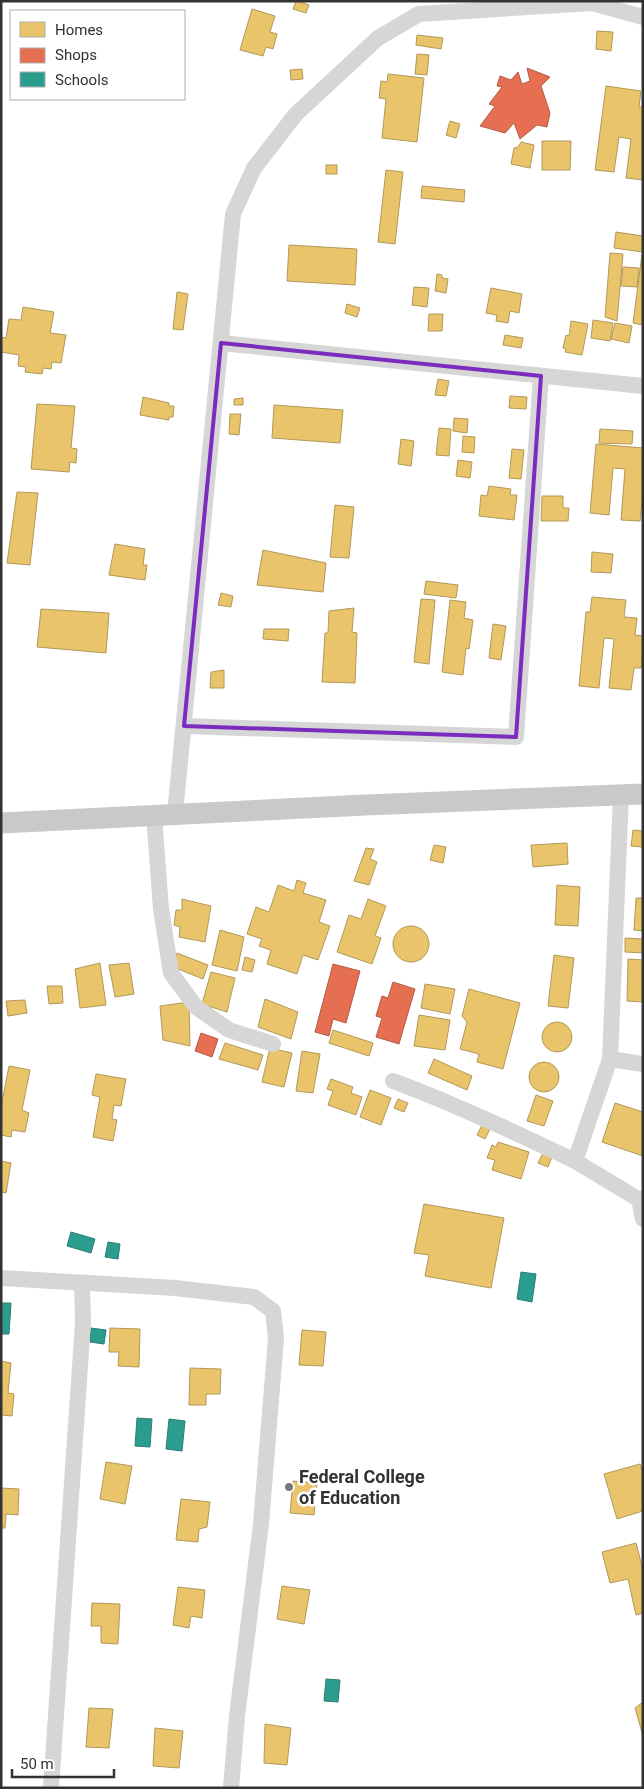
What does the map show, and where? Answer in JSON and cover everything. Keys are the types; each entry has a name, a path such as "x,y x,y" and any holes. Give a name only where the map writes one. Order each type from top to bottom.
{"main road":[{"path":"1,823 643,794"}],"street":[{"path":"272,1044 230,1030 196,1007 171,973 161,909 165,815 184,726 233,214 254,168 296,114 378,38 419,14 592,2 643,17"},
{"path":"221,344 643,386"},
{"path":"184,726 516,737 540,376"},
{"path":"575,1161 610,1059 621,795"},
{"path":"610,1059 643,1064"},
{"path":"393,1080 500,1124 575,1161 641,1200 643,1219"},
{"path":"1,1278 174,1288 254,1297 273,1311 276,1338 261,1524 237,1716 231,1788"},
{"path":"51,1788 83,1323 82,1282"}],"highlighted area":[{"path":"221,343 541,376 516,737 184,726"}],"building: Homes":[{"path":"296,1 309,5 306,13 293,9"},
{"path":"252,9 275,16 270,32 277,34 273,49 266,47 263,56 240,50"},
{"path":"597,31 613,32 611,51 596,49"},
{"path":"417,35 443,38 441,49 416,45"},
{"path":"417,54 429,55 427,75 415,74"},
{"path":"302,69 303,79 291,80 290,70"},
{"path":"388,74 424,78 417,142 382,138 386,99 379,98 381,81 387,82"},
{"path":"606,86 641,91 639,107 643,107 643,180 626,178 631,139 619,137 614,172 595,170"},
{"path":"450,121 460,124 456,138 446,135"},
{"path":"542,141 571,141 570,170 542,170"},
{"path":"521,142 534,145 530,168 511,164 514,148 518,147"},
{"path":"326,165 337,165 337,174 326,174"},
{"path":"386,170 403,172 395,244 378,242"},
{"path":"422,186 465,190 464,202 421,198"},
{"path":"616,232 643,236 643,252 614,248"},
{"path":"289,245 357,249 355,285 287,281"},
{"path":"610,253 623,254 617,321 605,317"},
{"path":"643,255 643,325 633,323"},
{"path":"623,267 639,268 637,287 621,286"},
{"path":"437,274 442,275 442,278 448,279 446,293 435,291"},
{"path":"414,287 429,288 427,307 412,305"},
{"path":"491,288 522,294 519,313 510,311 508,323 496,321 497,315 486,313"},
{"path":"177,292 188,294 183,330 173,329"},
{"path":"347,304 360,308 357,317 345,313"},
{"path":"23,307 54,312 50,333 66,335 61,363 52,362 51,369 43,368 42,374 25,372 26,367 18,366 19,355 1,352 1,337 6,338 9,319 21,320"},
{"path":"429,314 443,314 442,331 428,331"},
{"path":"593,320 613,323 610,341 591,338"},
{"path":"571,321 588,324 582,355 565,352 566,349 563,348 566,335 569,336"},
{"path":"615,323 632,326 629,343 611,339"},
{"path":"505,335 523,338 521,348 503,345"},
{"path":"438,379 449,381 446,396 435,395"},
{"path":"510,396 527,397 526,409 509,408"},
{"path":"143,397 174,406 173,417 169,417 169,420 140,415"},
{"path":"243,398 243,405 234,405 234,399"},
{"path":"37,404 75,406 71,448 77,449 76,463 70,462 69,472 31,469"},
{"path":"274,405 343,410 340,443 272,438"},
{"path":"230,414 241,414 239,435 229,434"},
{"path":"454,418 468,419 467,433 453,431"},
{"path":"439,428 451,429 449,456 436,455"},
{"path":"600,429 633,431 632,444 599,443"},
{"path":"463,436 475,437 474,453 462,452"},
{"path":"401,439 414,441 411,466 398,464"},
{"path":"596,444 643,448 643,492 640,521 621,520 625,469 613,468 609,515 590,513"},
{"path":"512,449 524,450 521,479 509,478"},
{"path":"458,460 472,462 470,478 456,476"},
{"path":"489,486 511,489 510,495 517,495 514,520 479,516 481,495 487,496"},
{"path":"17,492 38,493 30,565 7,563"},
{"path":"542,496 563,496 563,508 569,508 568,521 541,521"},
{"path":"335,505 354,507 349,558 330,557"},
{"path":"115,544 145,549 143,565 147,565 145,580 109,575"},
{"path":"263,550 326,563 323,592 257,585"},
{"path":"592,552 613,554 611,573 591,572"},
{"path":"426,581 458,585 456,598 424,594"},
{"path":"221,593 233,596 231,607 218,605"},
{"path":"592,597 626,600 624,617 637,618 635,635 643,636 643,649 641,668 634,668 631,690 609,688 614,639 604,638 599,688 579,686 586,612 590,612"},
{"path":"421,599 435,600 429,664 414,662"},
{"path":"450,600 466,602 464,618 473,620 469,649 466,648 463,675 442,672"},
{"path":"354,608 352,632 357,633 355,683 322,682 325,633 328,633 329,611"},
{"path":"41,609 109,613 106,653 37,647"},
{"path":"493,624 506,626 501,660 489,658"},
{"path":"264,629 289,629 288,641 263,639"},
{"path":"224,670 224,688 210,688 211,672"},
{"path":"633,830 643,831 643,847 631,846"},
{"path":"567,843 568,864 533,867 531,845"},
{"path":"434,845 446,847 443,863 430,860"},
{"path":"366,848 374,849 370,859 377,862 369,885 354,881"},
{"path":"297,880 306,883 303,893 326,900 319,922 330,926 318,960 303,955 297,974 267,964 271,950 259,946 262,939 247,934 256,907 269,912 278,885 294,891"},
{"path":"557,885 580,887 578,926 555,925"},
{"path":"636,898 643,898 643,931 634,930"},
{"path":"182,899 211,906 205,942 179,937 180,927 174,925 176,910 182,910"},
{"path":"368,899 386,906 375,936 381,938 372,964 337,952 349,915 361,919"},
{"path":"411,926 423,932 429,944 423,956 411,962 399,956 393,944 399,932"},
{"path":"220,930 244,937 237,971 212,965"},
{"path":"625,938 643,939 643,953 625,952"},
{"path":"177,953 208,965 203,979 173,967"},
{"path":"554,955 574,958 568,1008 548,1006"},
{"path":"245,957 255,960 252,972 242,970"},
{"path":"628,959 643,960 643,1002 627,1001"},
{"path":"100,963 106,1005 80,1008 75,969"},
{"path":"129,963 134,994 115,997 109,965"},
{"path":"211,972 235,978 227,1012 202,1004"},
{"path":"425,984 455,989 450,1014 421,1008"},
{"path":"47,986 62,986 63,1003 49,1004"},
{"path":"469,989 520,1003 503,1069 477,1062 479,1054 460,1049 467,1022 462,1016"},
{"path":"265,999 298,1012 291,1039 258,1027"},
{"path":"25,1000 27,1013 8,1016 6,1001"},
{"path":"189,1002 190,1046 163,1040 160,1006"},
{"path":"419,1015 450,1020 445,1050 414,1046"},
{"path":"557,1022 568,1026 572,1037 568,1048 557,1052 546,1048 542,1037 546,1026"},
{"path":"333,1030 373,1043 369,1056 329,1043"},
{"path":"225,1043 263,1055 258,1070 219,1059"},
{"path":"270,1048 292,1053 284,1087 262,1082"},
{"path":"302,1051 320,1054 313,1093 296,1091"},
{"path":"434,1059 472,1076 467,1090 428,1073"},
{"path":"544,1062 555,1066 559,1077 555,1088 544,1092 533,1088 529,1077 533,1066"},
{"path":"9,1066 30,1070 22,1110 29,1113 25,1132 12,1130 11,1137 1,1135 1,1097 3,1097"},
{"path":"96,1074 126,1079 121,1106 114,1105 112,1119 117,1120 113,1141 93,1137 100,1097 92,1095"},
{"path":"331,1079 353,1087 351,1093 362,1097 356,1115 328,1105 333,1091 327,1089"},
{"path":"370,1090 391,1098 381,1125 360,1117"},
{"path":"536,1095 553,1101 544,1126 527,1121"},
{"path":"398,1099 408,1103 404,1112 394,1108"},
{"path":"615,1103 643,1112 643,1156 602,1142"},
{"path":"482,1125 490,1129 485,1139 477,1135"},
{"path":"498,1142 529,1152 521,1179 492,1170 495,1160 487,1158 492,1145 496,1147"},
{"path":"543,1153 552,1157 548,1167 538,1163"},
{"path":"1,1161 11,1163 6,1193 1,1192"},
{"path":"424,1204 504,1218 491,1288 425,1276 429,1255 414,1253"},
{"path":"110,1328 140,1329 139,1367 118,1366 119,1352 109,1352"},
{"path":"302,1330 326,1332 323,1366 299,1365"},
{"path":"1,1361 11,1363 8,1393 14,1394 12,1416 1,1415"},
{"path":"190,1368 221,1369 220,1394 206,1394 206,1405 189,1405"},
{"path":"106,1462 132,1466 125,1504 100,1499"},
{"path":"640,1464 643,1472 643,1511 617,1519 604,1474"},
{"path":"293,1481 317,1483 314,1515 290,1513"},
{"path":"1,1488 19,1489 18,1515 6,1514 5,1528 1,1528"},
{"path":"181,1499 210,1502 207,1527 199,1529 198,1542 176,1540"},
{"path":"636,1543 643,1570 643,1613 636,1615 628,1579 610,1583 602,1552"},
{"path":"282,1586 310,1590 304,1624 277,1619"},
{"path":"178,1587 205,1590 202,1618 191,1616 189,1628 173,1625"},
{"path":"92,1603 120,1604 118,1644 101,1643 101,1626 91,1626"},
{"path":"643,1702 643,1736 635,1708"},
{"path":"89,1708 113,1709 109,1748 86,1747"},
{"path":"265,1724 291,1728 287,1765 264,1763"},
{"path":"155,1728 183,1731 179,1768 153,1766"}],"building: Shops":[{"path":"527,68 550,77 541,86 550,113 547,127 537,125 520,139 514,123 505,133 480,126 495,106 489,104 502,87 497,86 500,76 511,80 518,72 522,84 530,81"},
{"path":"333,964 360,971 346,1023 333,1019 329,1036 315,1032"},
{"path":"393,982 415,989 399,1044 376,1037 382,1018 376,1016 382,996 388,998"},
{"path":"201,1033 218,1039 212,1057 195,1051"}],"building: Schools":[{"path":"71,1232 95,1239 91,1253 67,1246"},
{"path":"108,1242 120,1244 118,1259 105,1257"},
{"path":"521,1272 536,1274 532,1302 517,1299"},
{"path":"1,1303 11,1303 9,1334 1,1334"},
{"path":"91,1328 106,1330 104,1344 90,1342"},
{"path":"137,1418 152,1419 150,1447 135,1446"},
{"path":"169,1419 185,1421 182,1451 166,1449"},
{"path":"326,1679 340,1680 338,1702 324,1701"}],"place":[{"name":"Federal College of Education","path":"289,1487"}]}
